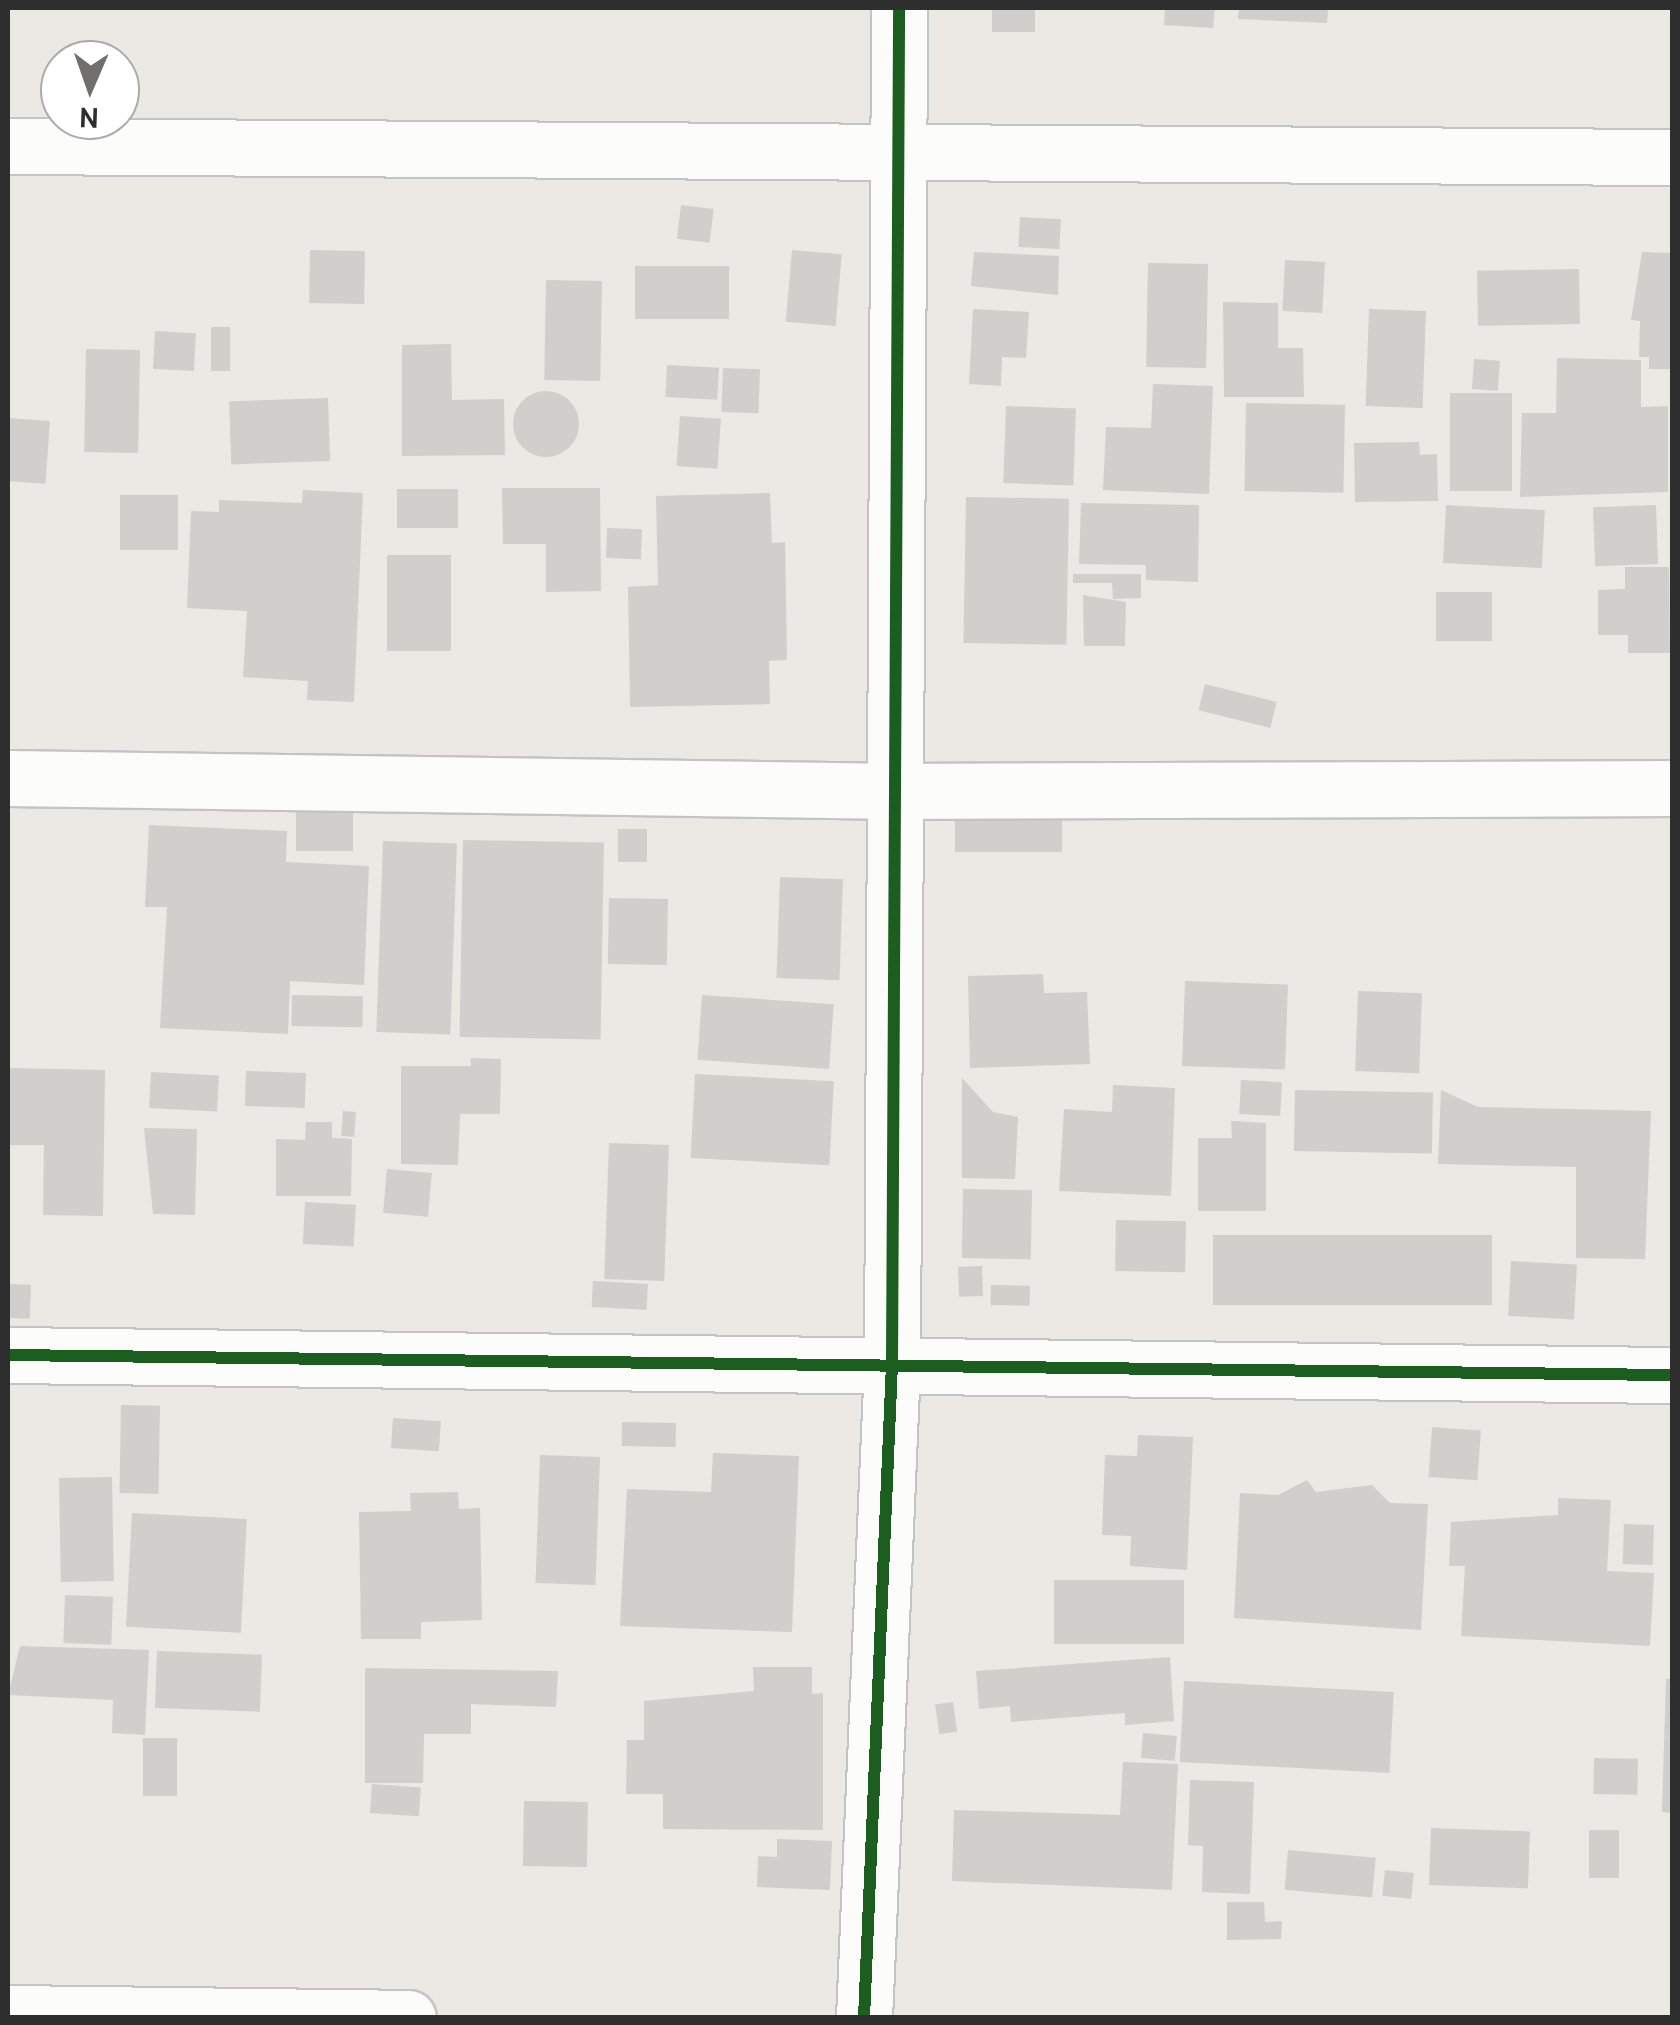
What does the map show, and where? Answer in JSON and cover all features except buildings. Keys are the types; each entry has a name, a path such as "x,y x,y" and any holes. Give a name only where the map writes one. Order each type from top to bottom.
{"street":[{"path":"864,2018 892,1364 899,791 899,8"},
{"path":"8,146 898,145 1672,156"},
{"path":"8,778 899,791 1672,788"},
{"path":"8,1355 1672,1375"},
{"path":"8,2013 408,2018"}],"cycle path":[{"path":"864,2018 892,1364 899,8"},
{"path":"8,1355 1672,1375"}]}
